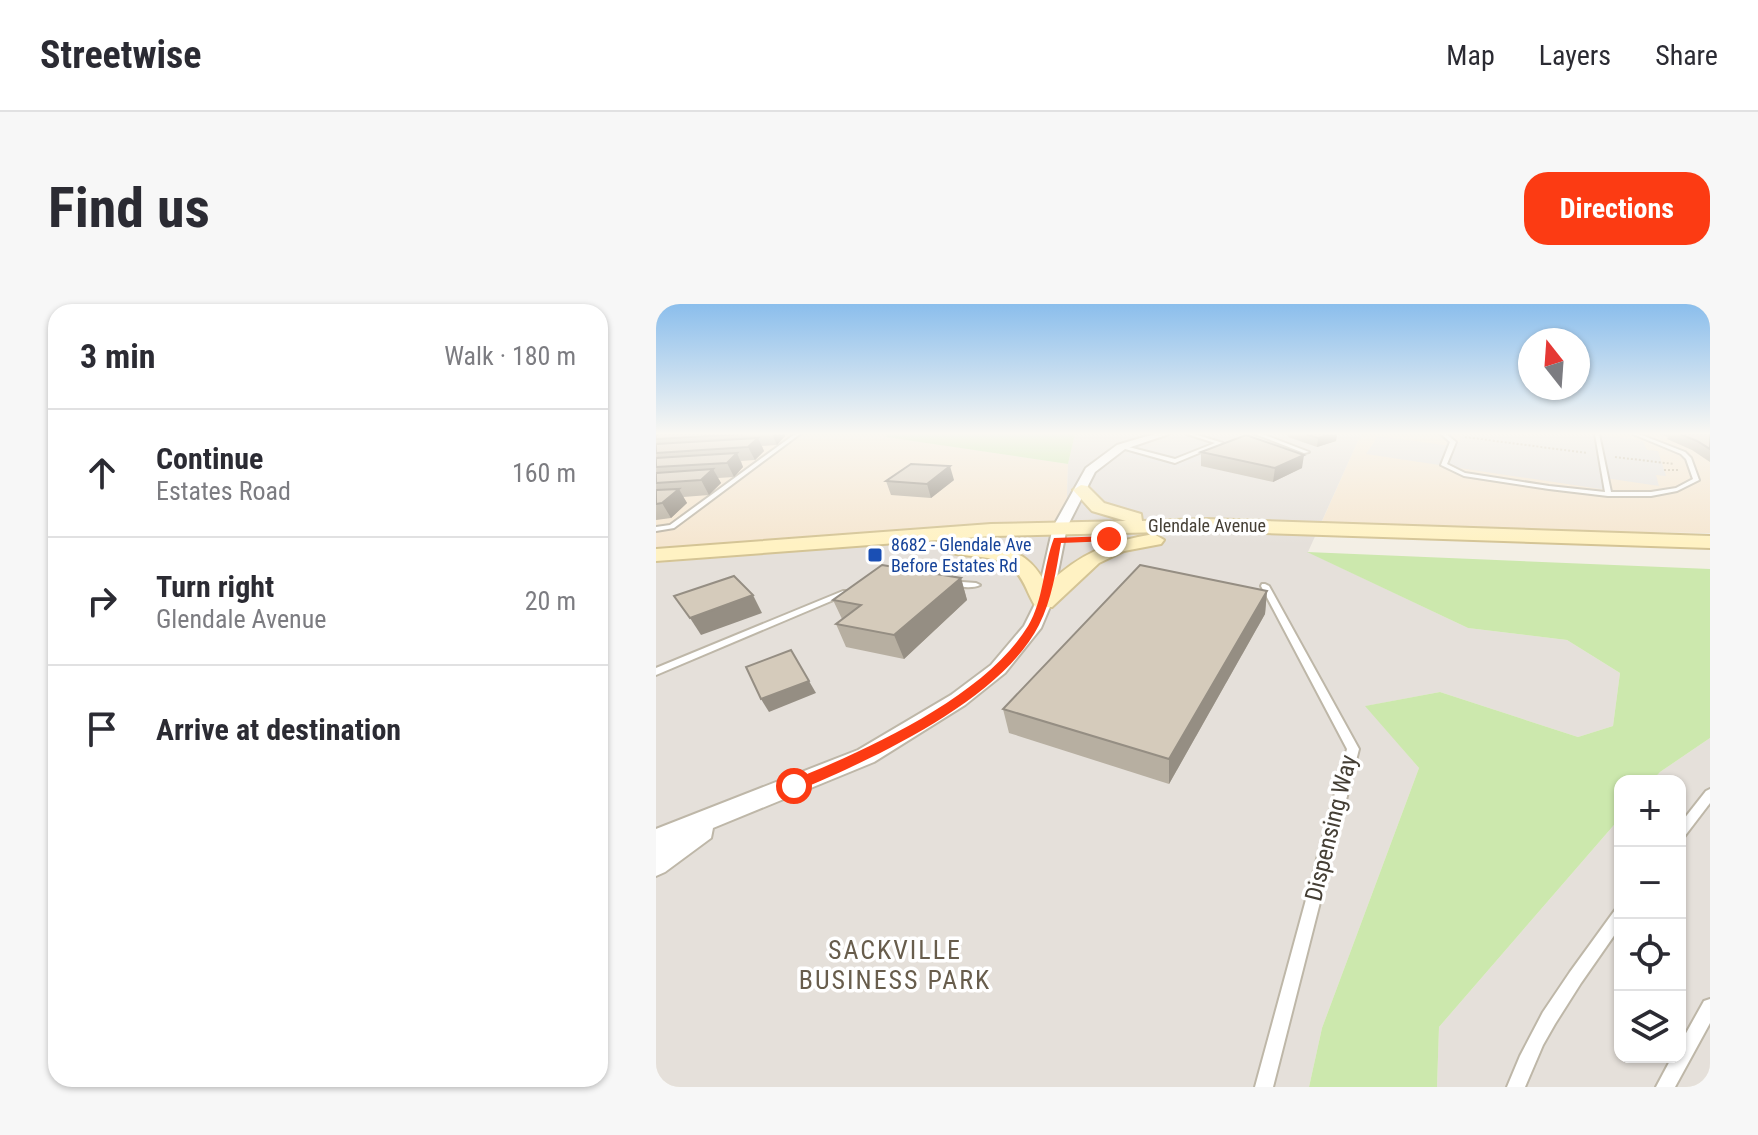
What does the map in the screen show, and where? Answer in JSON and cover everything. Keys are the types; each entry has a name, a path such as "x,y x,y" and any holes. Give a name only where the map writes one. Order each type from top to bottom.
{"main road":[{"path":"991,530 1045,513 1079,492 1106,511 1129,517 1207,525"},
{"name":"Glendale Avenue","path":"656,567 1207,525 1710,542"},
{"name":"Glendale Avenue","path":"656,555 991,530 1173,538 1710,552"},
{"path":"926,546 991,551 1014,560 1034,575 1044,602 1091,556 1119,546 1173,538"}],"street":[{"path":"656,840 866,756 958,700 998,669 1032,628 1044,602 1058,534 1090,471"},
{"path":"656,864 696,835 754,801"}],"lane":[{"path":"656,529 672,527 748,471"},
{"path":"1455,471 1608,494 1677,491 1696,480 1693,471"},
{"path":"1603,471 1608,494"},
{"path":"946,583 976,585"},
{"name":"Dispensing Way","path":"1264,1087 1353,749 1265,586"},
{"path":"656,672 857,589"},
{"path":"1686,825 1710,794"},
{"path":"1516,1087 1533,1042 1554,1006 1617,919"},
{"path":"1665,1087 1710,1007"}],"path":[{"path":"1680,471 1682,475"}],"shaded area":[{"path":"656,471 1068,471 1066,529 656,563"},
{"path":"1068,471 1345,471 1308,552 1468,628 1567,640 1620,673 1613,726 1578,737 1440,692 1366,706 1419,768 1322,1028 1309,1087 656,1087 656,563 1066,529"},
{"path":"1345,471 1710,471 1710,533 1319,528"},
{"path":"1477,471 1664,471 1666,476 1656,475 1659,486 1605,478 1607,490"},
{"path":"1710,738 1710,1087 1437,1087 1439,1027 1614,825 1614,1063 1686,1063 1686,775 1657,775"}],"green space":[{"path":"1307,552 1710,569 1710,738 1657,775 1614,775 1614,825 1439,1027 1437,1087 1309,1087 1322,1028 1419,768 1365,706 1440,692 1578,737 1613,726 1620,673 1567,640 1468,628"}],"building":[{"path":"711,471 701,480 656,483 656,473"},
{"path":"901,471 944,471 927,484 886,481"},
{"path":"679,489 662,503 656,504 656,490"},
{"path":"882,565 961,578 894,635 836,624 861,605 833,600"},
{"path":"1140,565 1267,591 1169,759 1003,709"},
{"path":"734,576 753,595 690,618 674,596"},
{"path":"791,650 809,681 761,699 746,667"}],"place":[{"name":"8682 - Glendale Ave Before Estates Rd","path":"875,555"}],"district":[{"name":"SACKVILLE BUSINESS PARK","path":"895,965"}],"route":[{"path":"794,786 866,756 958,700 998,669 1032,628 1044,602 1057,540 1109,539"}]}
